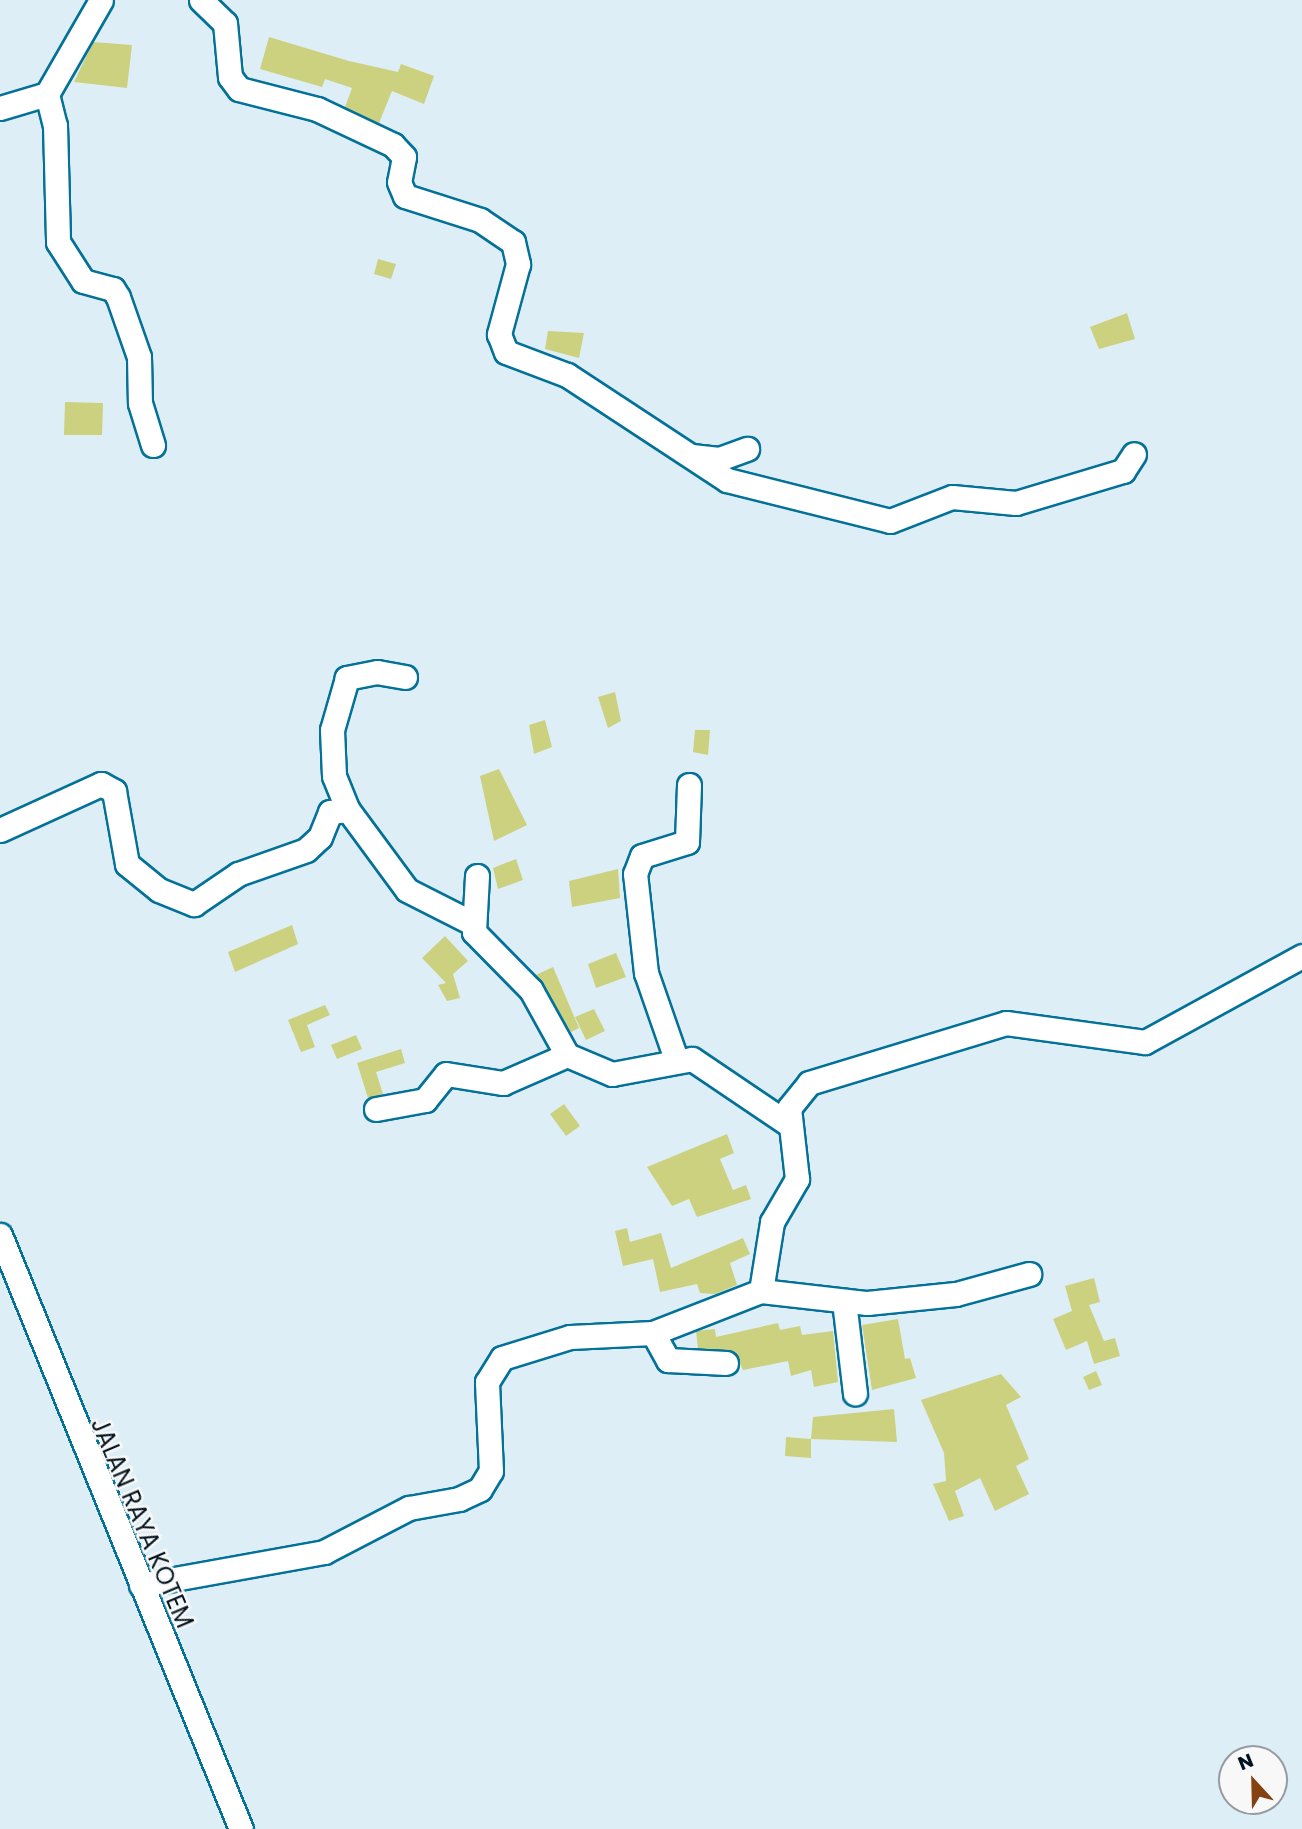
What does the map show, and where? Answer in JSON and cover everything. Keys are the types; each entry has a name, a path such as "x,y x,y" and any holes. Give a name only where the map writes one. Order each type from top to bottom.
{"street":[{"path":"0,108 47,94 102,0"},
{"path":"201,0 225,23 230,77 239,89 317,109 393,145 404,157 399,182 405,196 480,220 513,242 518,264 499,334 506,352 567,375 727,480 890,521 952,497 1016,503 1124,471 1135,454"},
{"path":"47,94 55,125 58,242 83,281 118,297 139,356 140,403 152,445"},
{"path":"692,456 719,459 747,449"},
{"path":"405,677 359,673 346,678 337,698 332,751 348,810 407,890 472,923"},
{"path":"0,830 101,784 114,791 127,864 159,890 194,904 238,874 306,849 320,837 330,812 348,810"},
{"path":"676,1059 646,973 635,874 642,856 687,842 690,785"},
{"path":"477,876 472,923 482,943 531,990 567,1055 612,1074 676,1059 705,1066 790,1125"},
{"path":"761,1291 772,1223 797,1180 799,1158 790,1125 789,1108 809,1083 1006,1023 1145,1042 1302,956"},
{"path":"376,1109 425,1100 446,1074 503,1083 567,1055"},
{"name":"JALAN RAYA KOTEM","path":"0,1235 241,1829"},
{"path":"141,1585 324,1552 409,1508 480,1489 491,1471 487,1382 502,1358 570,1337 653,1333 761,1291 844,1301 956,1294 1029,1274"},
{"path":"844,1301 855,1393"},
{"path":"653,1333 668,1360 726,1363"}],"building":[{"path":"269,37 349,61 398,72 401,64 434,76 424,104 392,91 379,123 345,107 352,88 325,79 322,87 260,69"},
{"path":"93,42 132,45 127,88 74,82"},
{"path":"378,259 396,264 391,279 374,274"},
{"path":"1127,313 1135,339 1099,349 1090,327"},
{"path":"548,331 584,333 579,358 545,349"},
{"path":"65,402 103,403 102,435 64,435"},
{"path":"615,692 621,721 608,728 598,697"},
{"path":"545,720 552,747 534,754 529,725"},
{"path":"695,730 710,730 708,755 693,752"},
{"path":"499,769 527,825 494,841 480,776"},
{"path":"516,859 523,880 498,889 493,868"},
{"path":"618,869 620,898 572,907 569,881"},
{"path":"292,925 298,944 235,972 228,952"},
{"path":"445,936 468,961 453,974 460,998 447,1001 438,985 446,983 422,958"},
{"path":"616,953 626,977 596,988 588,964"},
{"path":"553,967 579,1028 571,1032 536,975"},
{"path":"325,1005 330,1015 307,1025 315,1047 301,1052 288,1020"},
{"path":"594,1009 605,1031 586,1040 575,1017"},
{"path":"356,1035 362,1049 337,1059 331,1045"},
{"path":"401,1049 405,1063 376,1072 383,1094 368,1098 357,1063"},
{"path":"564,1104 580,1126 566,1136 550,1114"},
{"path":"727,1134 734,1153 720,1159 733,1190 746,1185 751,1199 697,1217 689,1199 672,1206 647,1167"},
{"path":"627,1228 630,1242 661,1233 671,1268 743,1238 750,1254 730,1263 737,1285 715,1294 700,1293 697,1284 660,1292 653,1259 623,1266 615,1231"},
{"path":"1094,1278 1100,1302 1089,1305 1104,1341 1115,1338 1120,1356 1094,1364 1087,1341 1066,1350 1053,1319 1072,1311 1065,1286"},
{"path":"898,1319 905,1359 910,1358 916,1378 872,1390 862,1325"},
{"path":"778,1323 780,1330 800,1326 802,1335 833,1331 838,1382 814,1387 811,1370 791,1376 788,1361 743,1370 734,1351 698,1348 696,1331 715,1329 716,1337"},
{"path":"1096,1371 1102,1385 1089,1390 1083,1377"},
{"path":"1001,1374 1021,1397 1006,1405 1029,1459 1016,1466 1029,1494 995,1511 980,1478 955,1491 964,1516 949,1521 933,1484 946,1481 944,1453 921,1400"},
{"path":"894,1409 897,1442 811,1439 813,1417"},
{"path":"786,1437 811,1439 811,1458 785,1456"}]}
